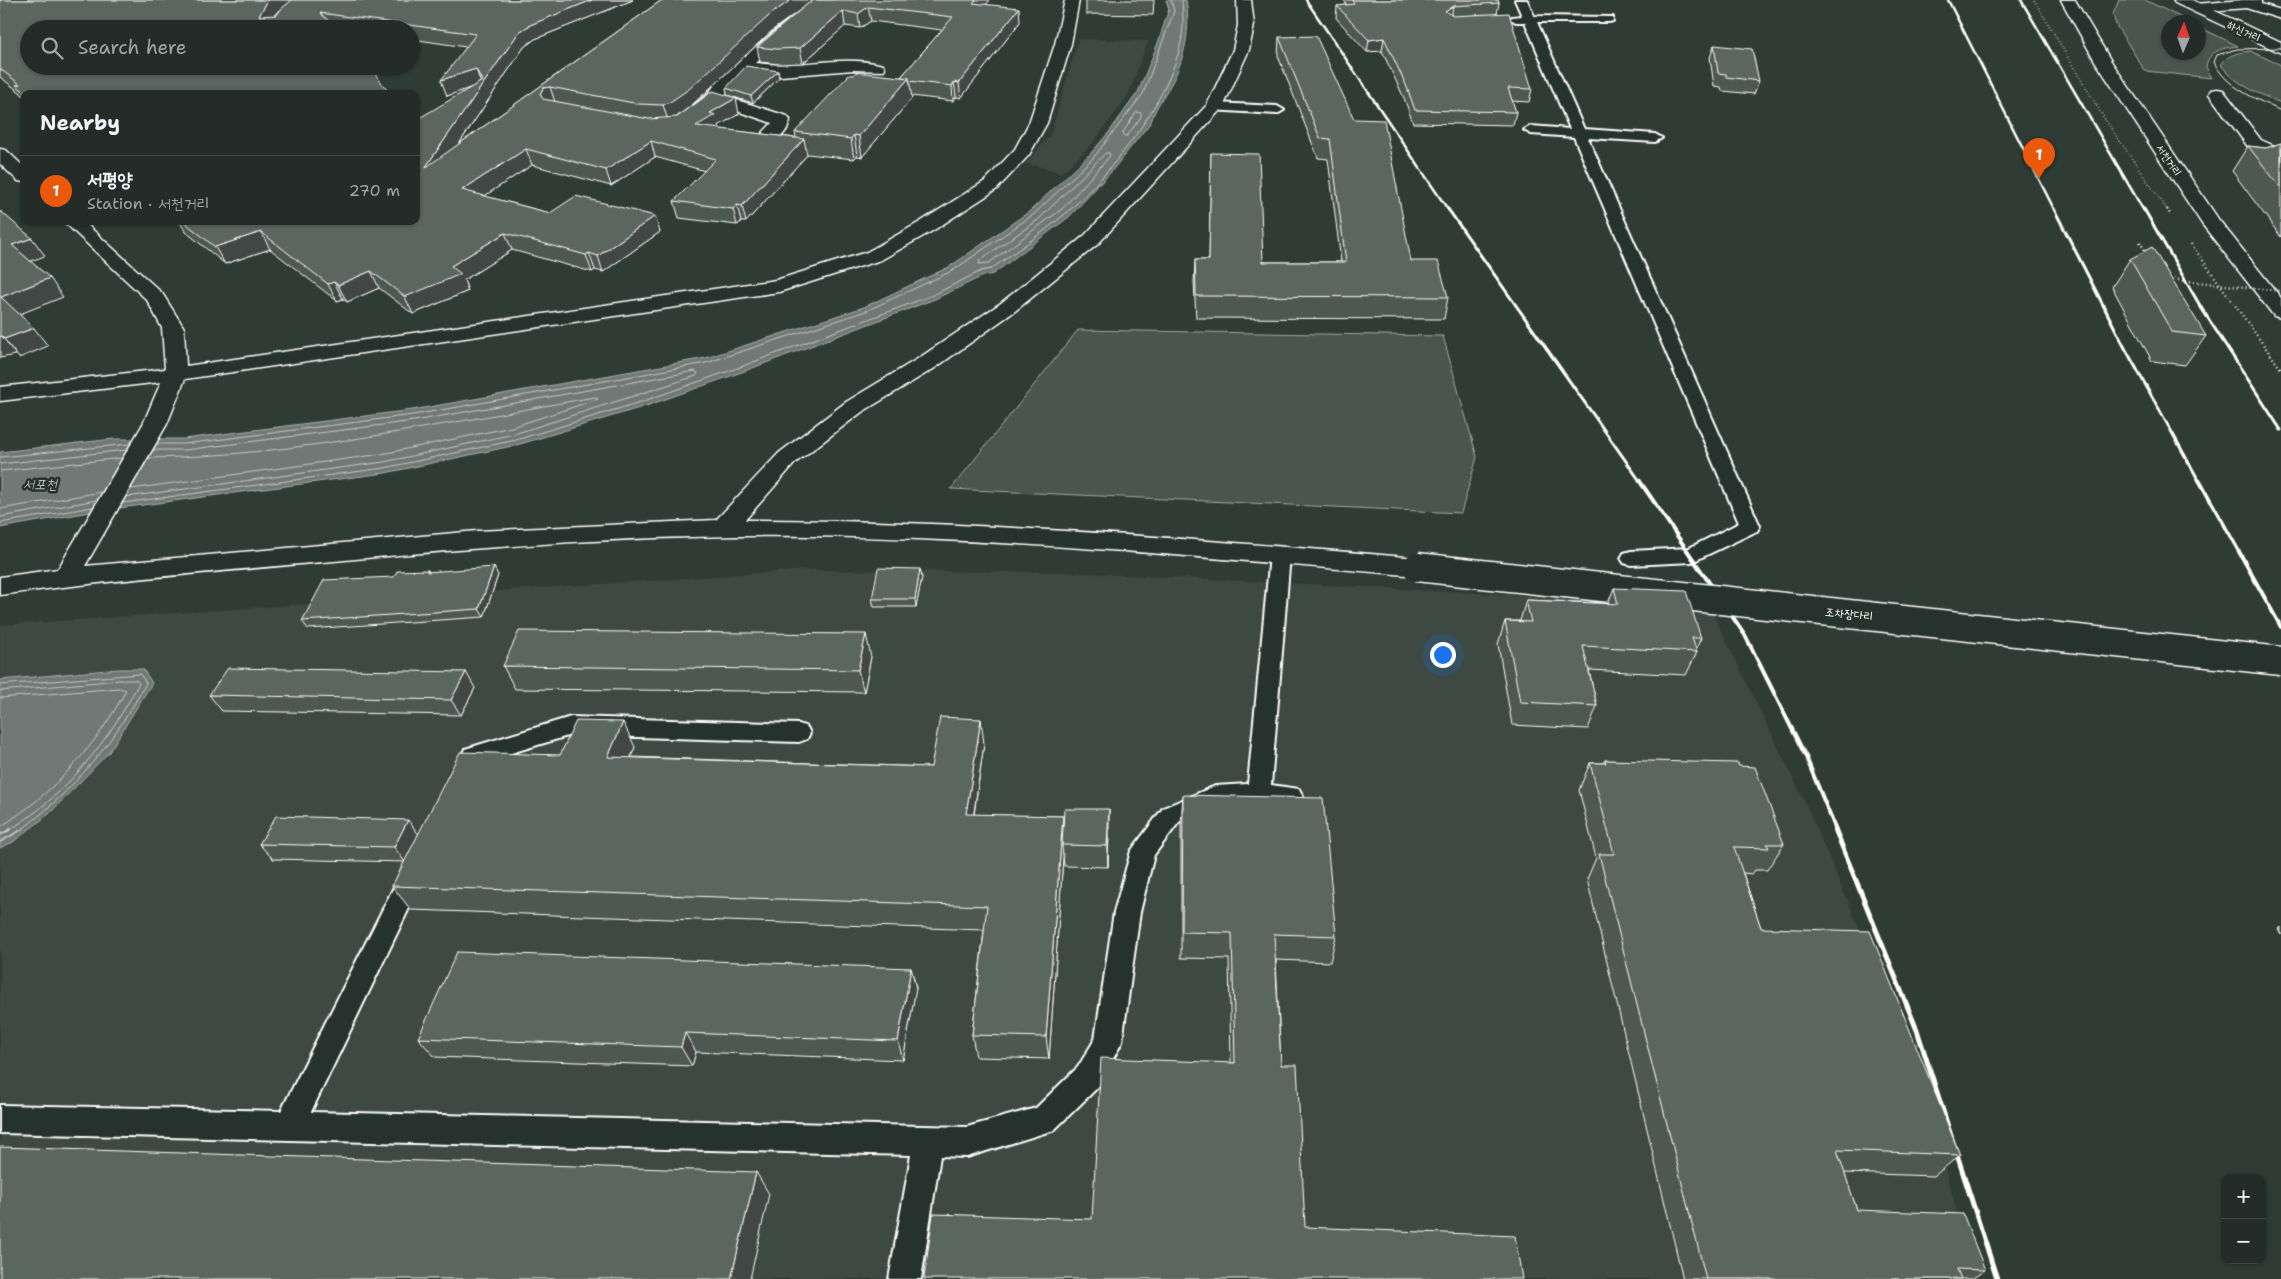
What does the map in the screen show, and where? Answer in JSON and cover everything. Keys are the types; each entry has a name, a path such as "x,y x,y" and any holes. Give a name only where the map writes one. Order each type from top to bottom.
{"street":[{"path":"674,127 714,98 723,85 743,66 803,15 826,0"},
{"path":"0,394 176,374 779,286 874,256 927,226 990,185 1023,150 1038,124 1063,44 1072,0"},
{"path":"723,528 787,458 854,407 927,363 1008,307 1090,240 1215,106 1241,50 1246,25 1244,0"},
{"name":"서천거리","path":"2068,0 2103,61 2212,224 2281,312"},
{"name":"하신거리","path":"2180,0 2281,48"},
{"path":"2196,8 2251,2 2281,16"},
{"path":"743,66 781,71 853,65 877,68"},
{"path":"2217,94 2255,144 2281,155"},
{"path":"714,98 780,120 780,127 763,142"},
{"path":"0,154 20,173"},
{"path":"66,577 155,424 176,374 173,328 155,297 76,225"},
{"name":"조차장다리","path":"0,586 66,577 494,538 723,528 920,530 1104,539 1417,567 2281,661"}],"lane":[{"path":"1521,0 1527,19 1750,526 1692,555 1631,558"},
{"path":"1508,20 1609,19"},
{"path":"1215,106 1277,110"},
{"path":"1531,130 1655,138"},
{"path":"1259,793 1280,555"},
{"path":"455,790 473,755 571,726 799,733"},
{"path":"0,1119 967,1142 1044,1120 1088,1077 1108,1042 1127,912 1143,852 1171,815 1215,796 1259,793 1291,796"},
{"path":"289,1126 425,852"},
{"path":"905,1279 928,1141"}],"path":[{"path":"2140,242 2149,256"},
{"path":"2161,278 2281,292"}],"shaded area":[{"path":"2119,0 2145,0 2176,15 2161,15 2161,60 2206,60 2206,30 2238,46 2213,53 2207,61 2206,67 2212,78 2145,71 2116,25 2113,14"},
{"path":"1078,39 1148,41 1128,96 1092,144 1062,173 1026,163 1051,134"},
{"path":"2250,51 2281,65 2281,103 2241,83 2221,65 2230,56"},
{"path":"1078,330 1443,336 1477,457 1461,513 951,489"},
{"path":"803,570 1066,572 1556,597 1713,614 1804,800 1916,1059 1975,1279 0,1279 0,625"}],"water":[{"name":"서포천","path":"1166,0 1186,0 1188,21 1186,43 1176,74 1157,107 1151,122 1111,172 1069,217 993,274 983,276 935,299 742,372 646,406 517,445 385,473 90,512 0,528 0,452 113,439 183,439 412,410 706,358 864,307 949,267 1030,211 1091,153 1110,131 1138,92 1158,43 1169,9"},
{"path":"118,669 143,669 152,683 109,752 49,814 13,842 0,848 0,680"}],"building":[{"path":"0,0 268,0 259,16 277,15 292,0 592,0 530,25 519,32 425,168 662,0 791,0 771,14 689,89 663,105 639,104 550,87 543,88 540,94 543,99 649,119 677,117 713,91 736,98 710,113 715,115 696,126 804,139 742,206 737,205 733,209 674,201 716,159 651,141 606,170 526,149 462,190 550,213 576,196 655,216 598,256 589,253 586,255 505,233 451,266 461,274 405,297 371,271 338,285 334,282 328,284 261,232 215,247 188,225 420,225 420,118 482,81 476,69 441,80 476,34 420,26 420,20 372,20 320,13 328,20 20,20 20,75 376,75 387,90 22,90 16,85 20,84 0,69"},
{"path":"814,0 976,0 973,3 1019,8 959,83 954,82 952,86 909,81 909,78 901,77 953,17 868,7 858,14 843,11 800,48 777,49 757,47"},
{"path":"1352,0 1498,0 1499,3 1453,6 1445,11 1453,16 1509,13 1532,89 1508,88 1516,112 1415,110 1406,85 1384,38 1369,40 1337,6 1354,4"},
{"path":"1316,36 1354,119 1384,120 1411,261 1438,261 1448,297 1196,296 1195,260 1209,260 1211,153 1259,154 1263,262 1346,262 1330,139 1320,138 1279,37"},
{"path":"1714,45 1752,49 1759,81 1726,77 1726,74 1718,73"},
{"path":"746,66 778,71 751,96 726,88"},
{"path":"856,72 909,78 859,136 854,135 851,139 795,132 849,75 854,75"},
{"path":"2281,143 2281,188 2248,146 2266,148"},
{"path":"0,211 32,238 12,245 50,278 1,297 34,328 4,339 2,336 0,337"},
{"path":"2152,247 2206,336 2172,332 2130,259"},
{"path":"494,567 479,609 302,621 324,580 394,577 397,571 428,570 427,572"},
{"path":"878,568 920,569 915,599 872,599"},
{"path":"1614,588 1686,591 1701,638 1692,638 1697,652 1583,646 1597,706 1520,702 1505,621 1531,622 1526,600 1618,604"},
{"path":"519,631 866,634 858,670 503,666"},
{"path":"228,668 466,672 451,700 209,695"},
{"path":"940,717 981,719 966,814 1063,816 1046,1037 972,1035 987,906 392,886 460,752 560,755 576,721 623,722 608,757 931,767"},
{"path":"1605,760 1738,763 1739,766 1755,767 1784,844 1767,844 1769,848 1734,847 1761,928 1870,931 1960,1155 1837,1150 1857,1210 1963,1214 1985,1270 1957,1269 1961,1279 1706,1279 1599,854 1614,854 1590,763 1606,763"},
{"path":"1183,795 1323,798 1336,936 1274,934 1281,1065 1297,1065 1305,1227 1515,1236 1522,1279 924,1279 933,1214 1092,1219 1101,1058 1235,1063 1232,933 1182,932"},
{"path":"1064,809 1109,809 1107,846 1062,845"},
{"path":"276,816 408,820 394,847 259,844"},
{"path":"457,952 911,968 898,1041 685,1033 681,1047 418,1038"},
{"path":"0,1147 756,1172 731,1279 0,1279"}],"tram line":[{"path":"2281,48 2237,49 2217,55 2214,62 2219,71 2234,86 2281,111"}],"railway":[{"path":"1306,0 1449,211"},
{"path":"1948,0 2055,211"},
{"path":"2021,0 2144,211"},
{"path":"1448,209 1640,481"},
{"path":"2054,209 2125,348 2199,481"},
{"path":"2144,209 2202,309 2281,430"},
{"path":"1639,480 1745,635 1806,757 1836,830"},
{"path":"2199,480 2281,627"},
{"path":"1835,829 1917,1030 1997,1279"}],"place":[{"name":"서평양","path":"2039,179"}]}
